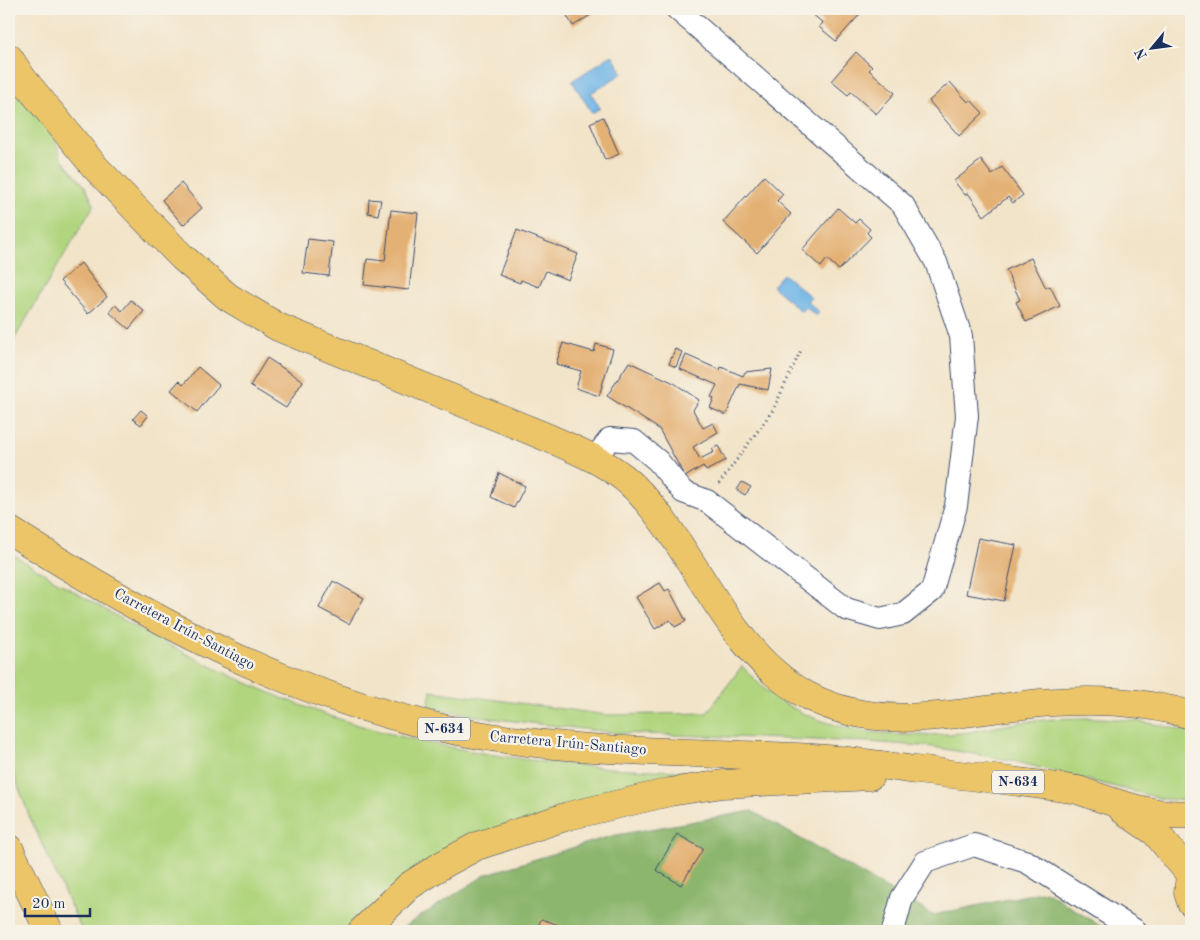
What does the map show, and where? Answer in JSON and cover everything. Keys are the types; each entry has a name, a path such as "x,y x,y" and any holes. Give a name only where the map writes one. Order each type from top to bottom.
{"highway":[{"path":"9,58 22,78 95,167 188,262 228,297 278,327 516,424 594,459 617,473 638,491 681,547 752,651 790,685 810,696 862,714 891,719 938,718 1038,704 1106,700 1144,703 1191,715"},
{"name":"Carretera Irún-Santiago","path":"9,530 145,612 243,663 296,685 385,714 475,735 529,743 583,748 828,759 1078,790 1111,802 1176,816 1191,814"},
{"path":"362,931 409,886 442,865 477,846 568,816 670,792 723,784 852,778 923,770"},
{"name":"Carretera Irún-Santiago","path":"1111,802 1155,832 1190,871"},
{"path":"9,848 49,931"},
{"name":"N-634","path":"1190,871 1188,892 1191,902"}],"street":[{"path":"594,459 610,439 634,441 658,461 683,492 707,501 846,609 880,619 903,614 932,591 956,506 967,416 961,336 936,262 903,205 677,9"},
{"path":"893,931 902,898 925,862 974,845 1026,862 1136,931"}],"path":[{"path":"707,501 773,410 802,348"}],"green space":[{"path":"9,85 53,134 61,158 85,186 94,205 9,348"},
{"path":"9,552 103,608 201,661 251,685 302,706 354,724 407,738 526,760 604,768 721,773 636,789 364,911 348,931 82,931 30,818 9,761"},
{"path":"742,666 769,693 790,707 813,717 861,731 887,734 937,735 962,733 1033,721 1093,718 1152,724 1191,733 1191,801 1163,799 1009,760 933,747 869,742 617,733 488,718 428,707 431,691 607,715 707,713"},
{"path":"752,811 933,915 1046,891 1108,931 397,931 487,874 611,836"}],"water":[{"path":"612,55 623,73 591,93 600,108 592,113 572,81"},
{"path":"783,274 811,297 807,301 819,312 816,316 806,307 801,311 772,286"}],"building":[{"path":"563,9 596,9 597,11 573,26"},
{"path":"806,9 856,9 861,13 836,41 819,27 823,23"},
{"path":"856,52 872,67 869,70 895,93 876,114 851,92 848,95 831,81"},
{"path":"950,82 968,102 971,100 983,113 959,136 929,101"},
{"path":"603,117 619,154 605,160 590,123"},
{"path":"981,160 992,175 1002,167 1023,195 1013,203 1008,197 984,216 968,193 965,195 954,181"},
{"path":"764,176 783,194 777,201 791,214 757,253 723,222"},
{"path":"181,183 202,208 183,225 162,200"},
{"path":"369,199 381,200 378,215 368,213"},
{"path":"838,208 855,223 859,219 870,229 867,233 871,237 839,270 827,259 821,267 802,250"},
{"path":"391,210 418,213 409,290 364,285 367,259 385,261"},
{"path":"517,230 578,254 568,280 546,271 539,287 521,280 520,283 499,275"},
{"path":"308,239 333,242 329,276 303,273"},
{"path":"1031,258 1046,288 1050,286 1060,306 1026,322 1016,302 1020,300 1006,270"},
{"path":"81,263 107,297 88,314 60,281"},
{"path":"131,300 144,311 129,329 109,312 115,305 122,311"},
{"path":"563,343 594,352 596,344 613,349 599,396 576,388 581,371 556,364"},
{"path":"675,349 682,352 676,367 669,364"},
{"path":"686,355 720,370 721,367 743,376 745,372 772,369 768,390 740,384 726,415 710,408 714,398 711,397 717,385 680,369"},
{"path":"267,358 303,381 286,408 250,386"},
{"path":"629,362 674,383 699,400 693,410 703,428 713,423 718,432 693,447 700,459 714,452 712,449 718,446 726,460 706,471 703,466 685,477 659,429 607,396"},
{"path":"198,367 219,385 197,412 171,390 179,381 183,385"},
{"path":"141,410 148,416 141,425 133,419"},
{"path":"499,473 525,486 514,508 491,497"},
{"path":"742,482 751,487 745,495 737,490"},
{"path":"978,538 1016,545 1004,601 966,594"},
{"path":"333,581 364,598 349,624 319,608"},
{"path":"660,583 665,591 669,589 686,621 675,627 670,620 655,629 636,597"},
{"path":"677,834 703,849 681,885 656,870"},
{"path":"541,919 568,928 567,931 537,931"}]}
